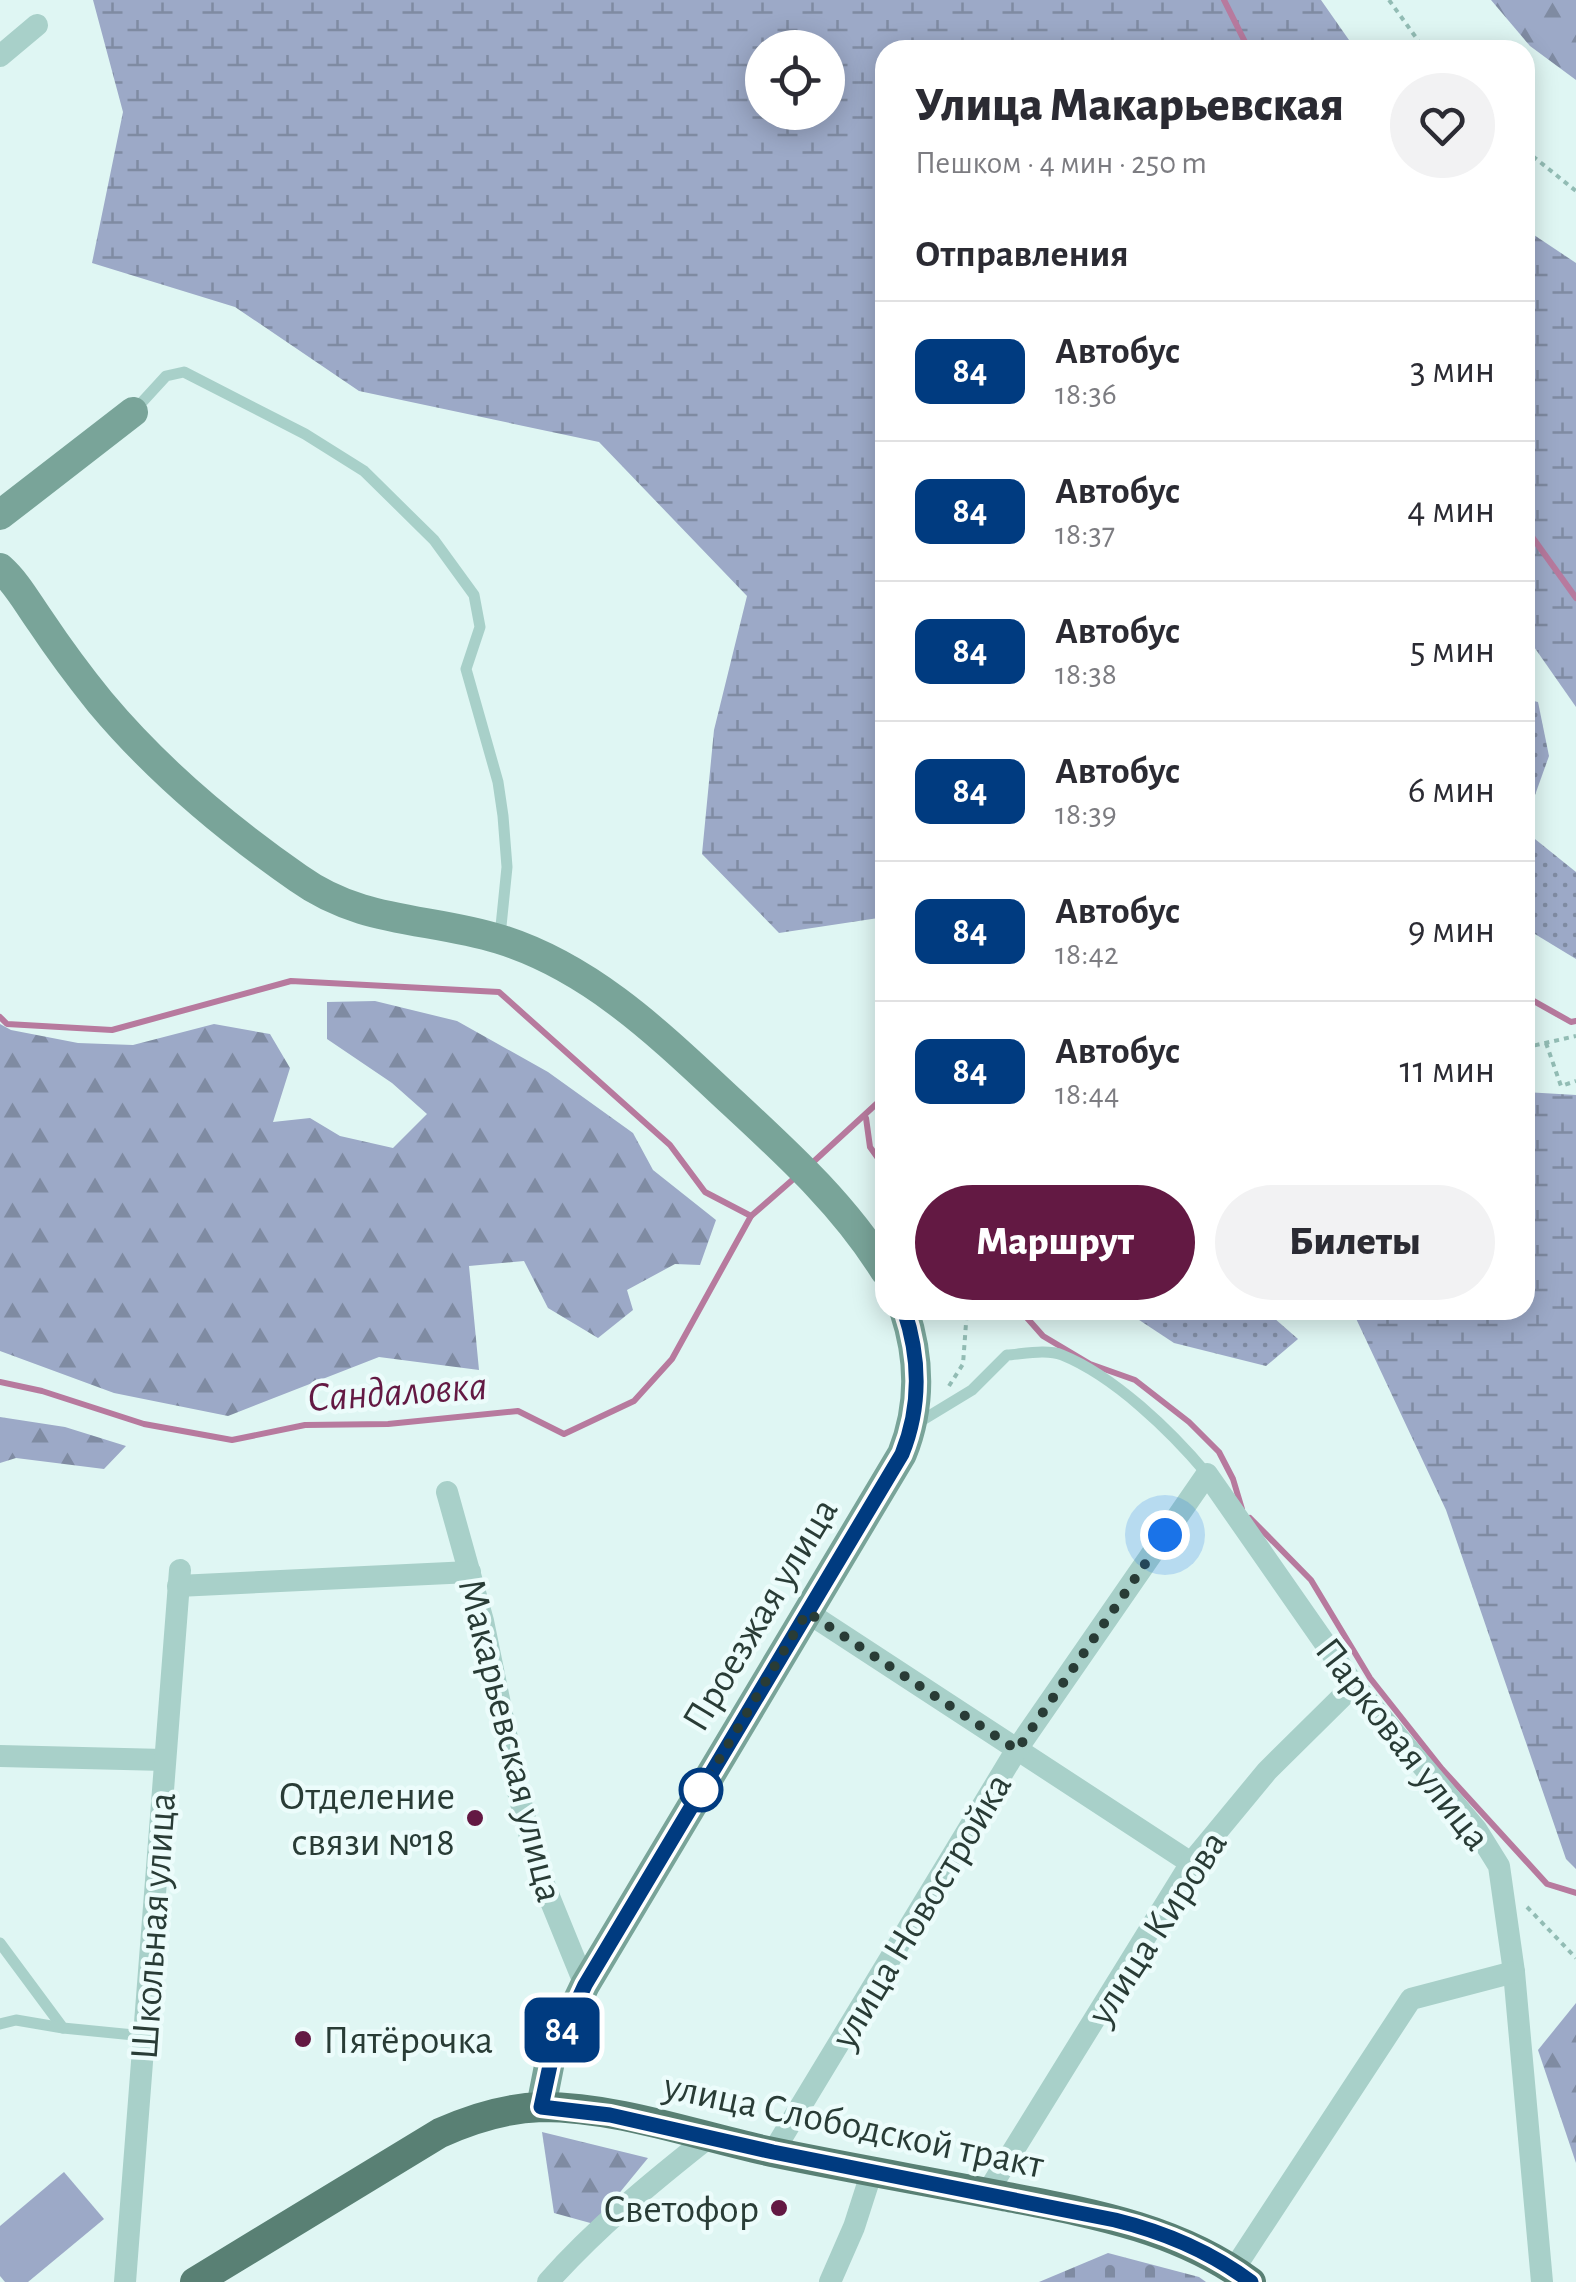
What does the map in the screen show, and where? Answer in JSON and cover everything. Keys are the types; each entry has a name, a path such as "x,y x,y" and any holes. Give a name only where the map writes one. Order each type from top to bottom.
{"main road":[{"name":"улица Слободской тракт","path":"541,2107 610,2115 1148,2228 1243,2276"},
{"path":"195,2282 440,2133 476,2116 541,2107"}],"street":[{"path":"0,56 37,26"},
{"path":"0,515 133,412"},
{"path":"0,568 10,576 101,703 163,769 298,878 330,899 358,910 500,940 570,968 658,1034 771,1139 843,1212 875,1255"},
{"name":"Проезжая улица","path":"541,2107 552,2056 585,1985 902,1454 913,1426 916,1365 906,1320"},
{"name":"Парковая улица","path":"1207,1474 1354,1685 1476,1829 1499,1866 1514,1972 1542,2282"},
{"name":"улица Новостройка","path":"773,2152 1017,1750 1207,1474"},
{"name":"Макарьевская улица","path":"448,1492 483,1621 518,1792 541,1877 585,1985"},
{"name":"Школьная улица","path":"125,2282 179,1578 470,1572"},
{"path":"807,1612 1190,1863"},
{"name":"улица Кирова","path":"987,2193 1190,1863 1266,1771 1354,1685"},
{"path":"0,1756 165,1760"},
{"path":"1243,2276 1411,2000 1514,1972"},
{"path":"548,2282 626,2204 708,2137"},
{"path":"830,2282 872,2171"}],"lane":[{"path":"133,412 166,376 184,372 305,434 364,470 434,540 462,575 474,595 480,627 466,669 498,782 503,816 507,867 500,940"},
{"path":"913,1426 972,1390 1007,1355 1059,1353 1116,1388 1158,1422 1207,1474"},
{"path":"0,1944 63,2028"},
{"path":"0,2024 16,2020 144,2036"}],"path":[{"path":"1390,0 1417,40"},
{"path":"1535,158 1576,192"},
{"path":"1535,1044 1576,1036"},
{"path":"1546,1043 1561,1086 1576,1081"},
{"path":"944,1394 963,1364 967,1320"},
{"path":"1527,1907 1576,1958"}],"green space":[{"path":"93,0 1321,0 1349,40 875,40 875,919 779,933 702,854 714,730 747,596 599,442 359,391 235,307 92,263 123,112"},
{"path":"1491,0 1576,0 1576,80 1535,50 1535,40 1525,40"},
{"path":"1535,236 1576,263 1576,707 1535,648"},
{"path":"1535,701 1538,702 1549,756 1535,795"},
{"path":"1535,839 1576,872 1576,959 1535,934"},
{"path":"375,1001 457,1021 548,1072 633,1133 653,1170 716,1220 700,1265 675,1264 627,1290 633,1310 598,1338 548,1308 524,1261 469,1266 479,1370 379,1357 228,1416 114,1393 0,1351 0,1024 11,1030 78,1043 133,1045 214,1024 270,1034 290,1068 273,1122 310,1118 340,1136 393,1148 427,1114 392,1083 327,1039 327,1002"},
{"path":"1535,1093 1576,1095 1576,1869 1566,1859 1446,1510 1357,1320 1535,1320"},
{"path":"1139,1320 1276,1320 1298,1339 1266,1366 1174,1343"},
{"path":"0,1417 65,1427 126,1446 104,1469 16,1458 0,1463"},
{"path":"1576,2003 1576,2163 1538,2050"},
{"path":"542,2132 648,2158 594,2224 554,2213"},
{"path":"64,2172 104,2219 28,2282 5,2282 0,2276 0,2226"},
{"path":"1108,2253 1199,2277 1206,2282 1039,2282"}],"waterway":[{"name":"Сандаловка","path":"1224,0 1244,40"},
{"name":"Сандаловка","path":"1535,541 1576,598"},
{"path":"0,1017 7,1024 112,1030 291,981 499,992 670,1145 705,1192 751,1216"},
{"name":"Сандаловка","path":"1535,1002 1571,1022 1576,1021"},
{"name":"Сандаловка","path":"811,1164 875,1105"},
{"path":"866,1118 870,1147 875,1154"},
{"name":"Сандаловка","path":"0,1382 42,1391 144,1424 232,1440 305,1425 388,1424 518,1411 564,1434 634,1401 672,1359 751,1216 798,1175"},
{"path":"1029,1320 1043,1336 1090,1364 1135,1380 1189,1422 1219,1452 1242,1509"},
{"path":"1250,1518 1311,1580 1370,1678 1442,1769 1547,1884 1576,1893"}],"bus line":[{"name":"84","path":"908,1320 916,1365 913,1426 902,1454 585,1985 552,2056 541,2107 610,2115 1148,2228 1210,2255 1251,2282"}],"place":[{"name":"Отделение связи №18","path":"475,1818"},
{"name":"Пятёрочка","path":"303,2039"},
{"name":"Светофор","path":"779,2208"}],"route":[{"path":"701,1790 807,1612 1017,1750 1165,1535"}]}
